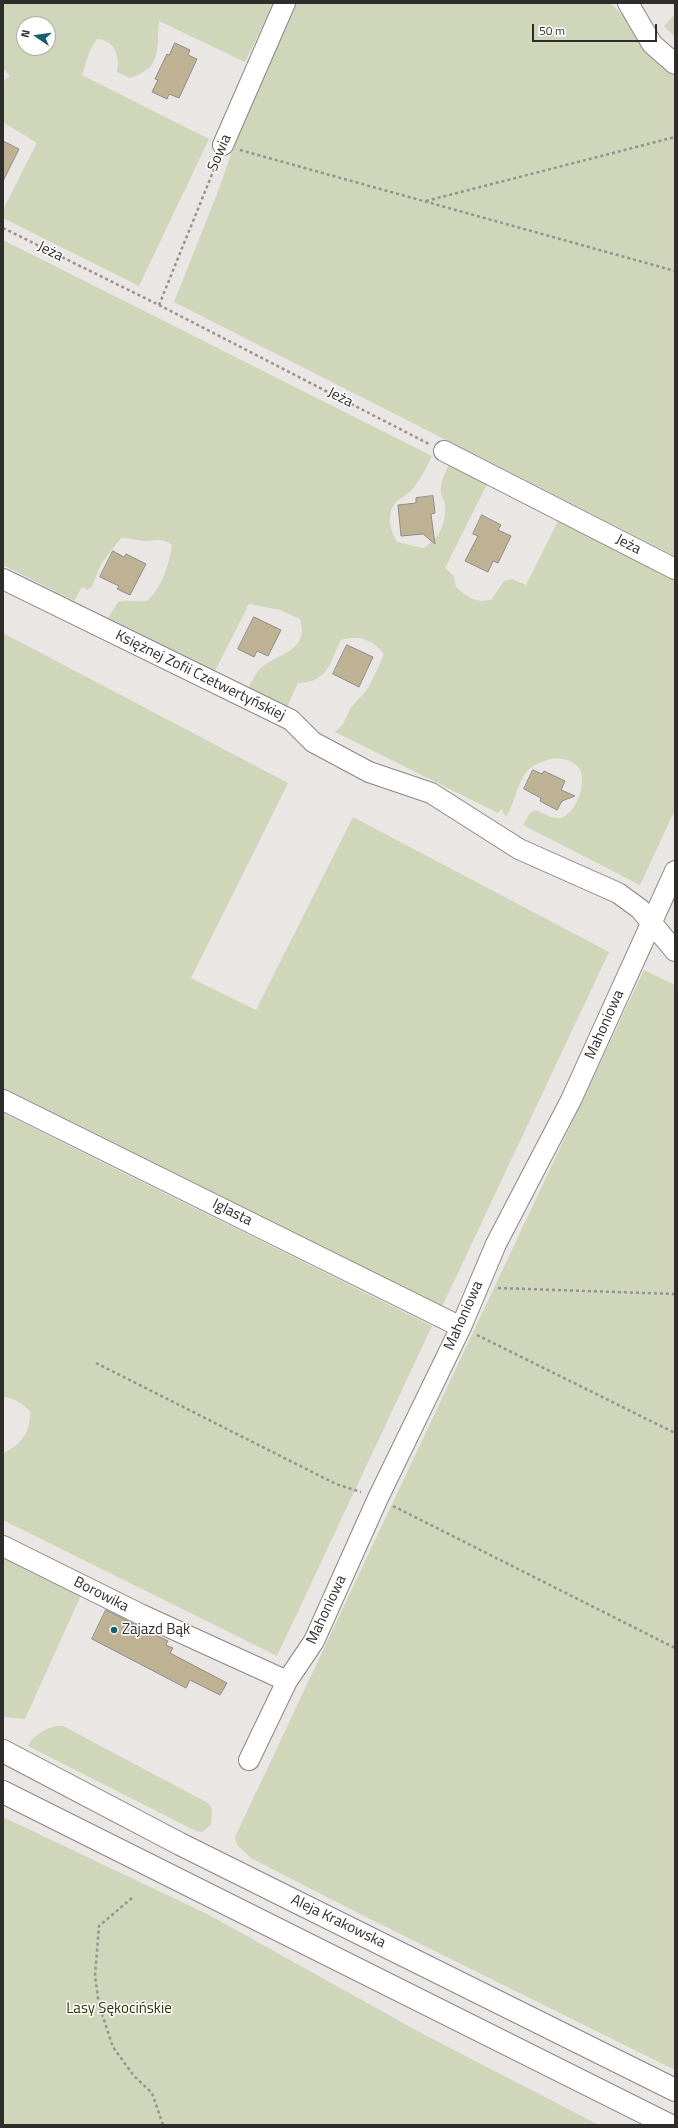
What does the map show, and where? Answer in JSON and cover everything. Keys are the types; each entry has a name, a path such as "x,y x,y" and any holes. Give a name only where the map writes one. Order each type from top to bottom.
{"main road":[{"name":"Aleja Krakowska","path":"3,1751 180,1844 675,2090"},
{"path":"3,1792 669,2125"}],"street":[{"name":"Sowia","path":"223,145 285,3"},
{"path":"628,3 652,44 675,64"},
{"name":"Jeża","path":"444,451 675,570"},
{"name":"Księżnej Zofii Czetwertyńskiej","path":"3,579 291,720 313,742 370,772 431,793 519,849 618,893 640,909 675,951"},
{"name":"Mahoniowa","path":"249,1760 287,1681 314,1641 378,1498 461,1327 496,1244 571,1100 675,870"},
{"name":"Iglasta","path":"3,1100 461,1327"},
{"name":"Borowika","path":"3,1546 140,1614 287,1681"}],"path":[{"path":"425,202 675,137"},
{"path":"223,145 675,271"},
{"name":"Sowia","path":"158,305 223,145"},
{"name":"Jeża","path":"3,228 158,305 444,451"},
{"path":"478,1287 675,1294"},
{"path":"461,1327 675,1434"},
{"path":"96,1363 336,1484 378,1498 675,1648"},
{"path":"132,1898 99,1926 95,1976 99,2006 113,2047 134,2076 152,2093 162,2125"}],"green space":[{"path":"3,3 274,3 245,62 159,21 156,57 148,69 140,74 129,78 117,72 117,55 115,50 108,42 97,39 90,50 82,75 209,139 139,286 3,218 3,210 37,143 3,122 3,82 10,76 3,68"},
{"path":"295,3 610,3 642,34 675,73 675,556 174,302 219,189 248,105"},
{"path":"675,14 675,37 664,26"},
{"path":"3,240 432,456 423,474 414,487 396,502 393,507 390,522 392,532 397,542 423,548 438,534 445,517 445,503 441,493 441,485 449,465 487,484 445,568 454,576 456,587 472,599 482,601 491,600 504,581 512,579 526,585 558,521 675,581 675,810 640,885 523,825 530,813 536,810 550,817 559,818 569,813 573,808 580,795 582,776 577,766 568,760 547,760 530,768 521,780 506,817 501,809 498,813 335,732 343,724 350,709 369,687 384,654 370,642 359,638 347,638 341,640 327,670 316,679 298,683 287,707 249,688 254,676 262,667 285,654 297,644 301,638 302,630 300,619 280,610 249,604 215,671 108,618 118,602 147,601 157,589 167,568 172,545 162,540 144,541 121,538 101,564 92,587 87,590 82,587 74,601 3,565"},
{"path":"3,633 288,783 191,978 256,1010 353,817 609,952 441,1309 3,1090"},
{"path":"644,970 675,985 675,2070 364,1916 251,1858 237,1845 235,1837"},
{"path":"3,1113 432,1326 277,1656 3,1520 3,1453 15,1446 24,1436 29,1425 30,1411 18,1401 3,1397"},
{"path":"3,1553 82,1593 25,1719 3,1717"},
{"path":"56,1726 63,1726 208,1803 212,1809 211,1825 202,1832 196,1831 28,1746 30,1742 40,1733"},
{"name":"Lasy Sękocińskie","path":"3,1817 209,1915 423,2034 599,2125 3,2125"}],"building":[{"path":"175,43 190,50 188,55 197,59 179,98 169,94 167,99 152,92 158,80 155,79 167,54 169,55"},
{"path":"3,141 19,149 3,181"},
{"path":"433,496 435,513 431,514 435,544 423,534 401,536 398,505 416,503 416,498"},
{"path":"482,515 501,525 498,530 511,536 498,563 493,561 488,572 465,561 478,536 473,534"},
{"path":"113,551 124,557 126,554 146,564 130,595 117,589 119,586 100,577"},
{"path":"254,617 281,630 268,656 257,651 254,657 238,649"},
{"path":"347,645 373,657 359,687 333,674"},
{"path":"533,770 542,774 544,771 565,781 561,790 575,796 562,801 557,810 540,801 541,798 524,789"},
{"path":"106,1610 168,1641 166,1645 173,1648 170,1653 227,1683 220,1695 190,1680 186,1688 92,1639"}],"place":[{"name":"Zajazd Bąk","path":"114,1630"}]}
